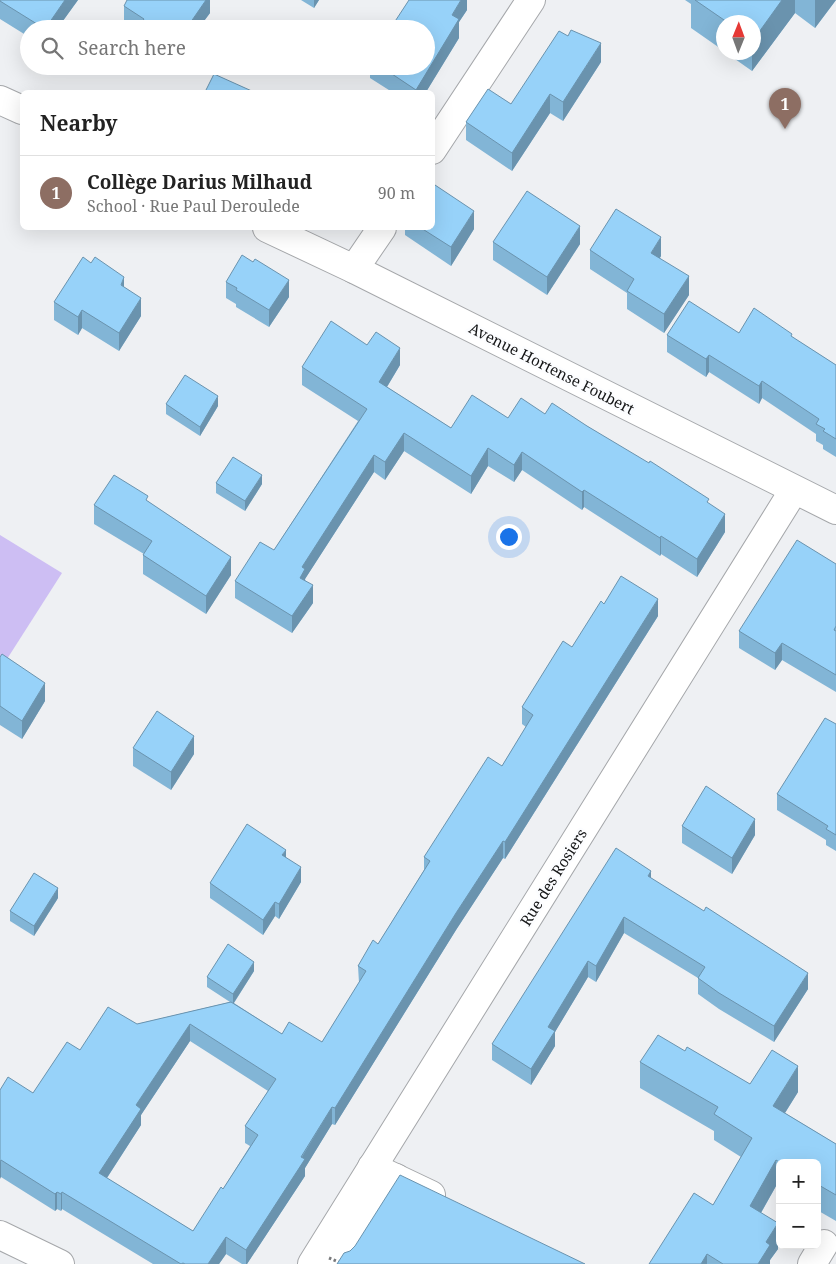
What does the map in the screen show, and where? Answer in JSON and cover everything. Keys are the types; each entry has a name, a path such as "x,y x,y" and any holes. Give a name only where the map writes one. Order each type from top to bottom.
{"street":[{"path":"435,145 531,0"},
{"path":"0,100 20,109"},
{"name":"Avenue Hortense Foubert","path":"271,230 354,269 836,510"},
{"path":"354,269 381,230"},
{"name":"Rue des Rosiers","path":"331,1262 794,490"},
{"path":"384,1173 457,1208"},
{"path":"11,1248 60,1264"}],"shaded area":[{"path":"0,535 62,573 0,670"}],"building":[{"path":"65,0 51,20 31,20 0,1"},
{"path":"127,0 206,0 192,20 143,20 124,6"},
{"path":"409,0 461,0 452,15 459,19 435,59 435,20 396,20"},
{"path":"695,0 782,0 761,29 761,15 717,15"},
{"path":"571,30 601,43 563,102 550,94 512,153 466,122 488,89 511,104 559,31 568,36"},
{"path":"214,75 216,75 250,90 206,90"},
{"path":"394,75 425,75 416,90"},
{"path":"435,185 474,211 451,247 424,230 435,230"},
{"path":"527,191 580,226 547,277 493,242"},
{"path":"616,209 661,237 651,253 689,276 664,314 627,291 634,279 590,250"},
{"path":"242,255 253,262 255,259 289,280 269,310 226,282"},
{"path":"83,257 91,263 95,257 124,277 121,285 141,298 119,333 82,310 78,317 54,302"},
{"path":"689,301 739,333 754,308 792,334 791,336 836,365 836,439 816,424 819,419 762,381 759,386 709,355 706,359 667,335"},
{"path":"331,321 367,345 376,332 400,348 379,382 451,428 472,395 508,418 521,398 545,414 552,403 649,463 650,461 709,499 707,502 725,514 697,559 584,490 582,492 522,452 514,465 488,448 471,476 404,433 385,462 374,455 302,567 305,569 300,578 313,585 292,616 235,581 260,542 274,550 367,409 302,367"},
{"path":"185,375 218,396 200,427 166,404"},
{"path":"233,457 262,475 245,501 216,483"},
{"path":"114,475 148,496 146,500 231,557 206,596 143,555 152,541 94,505"},
{"path":"797,540 836,564 836,626 834,630 836,631 836,675 782,643 775,653 739,631"},
{"path":"621,576 658,599 505,842 503,841 456,913 335,1108 332,1107 301,1157 305,1159 246,1250 226,1237 208,1264 181,1264 62,1192 61,1194 57,1192 55,1194 1,1160 0,1162 0,1090 8,1077 33,1093 67,1042 80,1050 108,1007 137,1024 231,1002 282,1034 289,1022 322,1042 366,971 358,966 373,940 378,944 430,861 424,857 488,757 502,766 533,715 522,707 563,641 572,647 601,601 604,604","holes":["190,1024 276,1079 245,1126 258,1135 193,1231 99,1173 141,1109 136,1105"]},
{"path":"2,654 45,683 22,721 0,706 0,657"},
{"path":"157,711 194,736 171,772 133,748"},
{"path":"825,718 836,724 836,835 826,829 828,826 777,794"},
{"path":"706,786 755,819 732,858 682,826"},
{"path":"247,824 286,850 282,855 301,867 279,904 275,902 263,920 210,883"},
{"path":"616,848 651,871 648,876 704,911 706,907 808,973 774,1026 698,978 705,967 624,917 596,966 588,961 548,1027 555,1031 531,1069 492,1044"},
{"path":"34,873 58,888 34,926 10,911"},
{"path":"228,944 254,962 233,994 207,977"},
{"path":"658,1035 685,1051 687,1047 750,1084 772,1050 798,1066 773,1106 836,1144 836,1195 821,1186 821,1159 776,1159 750,1206 776,1222 776,1226 766,1242 770,1245 758,1264 723,1264 707,1254 701,1264 649,1264 694,1193 713,1205 752,1138 714,1114 718,1107 640,1062"},
{"path":"400,1175 585,1264 337,1264 344,1253 350,1251 355,1246"}],"place":[{"name":"Collège Darius Milhaud","path":"785,129"}]}
